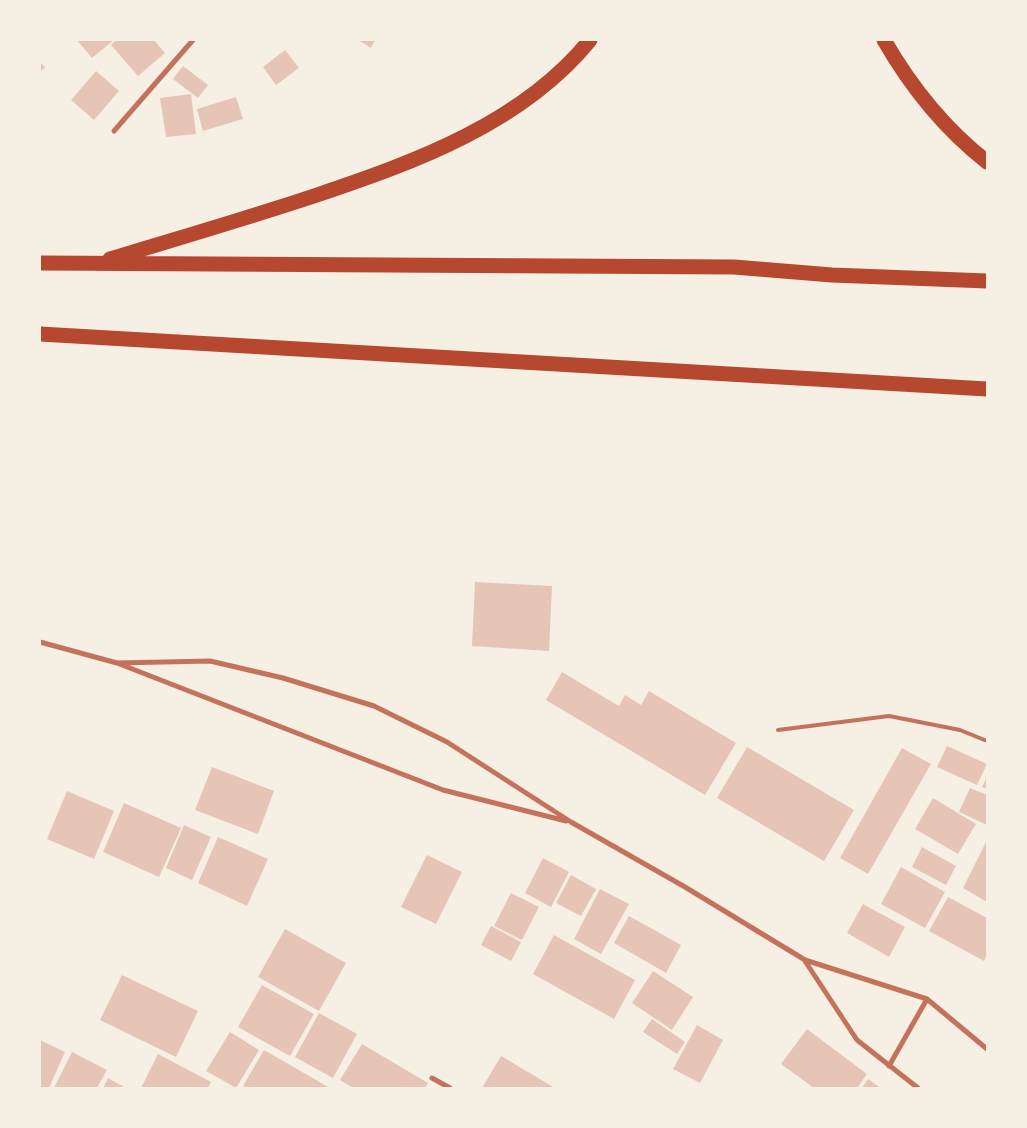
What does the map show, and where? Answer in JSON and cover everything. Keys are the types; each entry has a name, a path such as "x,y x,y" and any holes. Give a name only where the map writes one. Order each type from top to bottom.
{"highway":[{"path":"87,264 302,200 437,151 513,110 572,63 590,40"},
{"path":"884,40 898,64 926,103 964,144 987,162"},
{"path":"40,263 688,266 987,281"},
{"path":"40,334 987,389"}],"street":[{"path":"114,131 193,40"},
{"path":"40,642 117,663 443,790 571,822"},
{"path":"117,663 210,661 283,678 374,706 446,742 571,822 685,887 805,960 927,999 987,1049"},
{"path":"805,960 857,1040 918,1088"},
{"path":"889,1066 927,999"},
{"path":"432,1078 450,1088"}],"lane":[{"path":"778,730 889,716 960,730 987,741"}],"building":[{"path":"77,40 114,40 92,58"},
{"path":"116,40 154,40 165,53 138,76 111,45"},
{"path":"358,40 375,40 371,48"},
{"path":"285,50 299,68 276,85 263,67"},
{"path":"40,62 45,67 40,72"},
{"path":"183,66 208,85 198,98 173,79"},
{"path":"96,71 119,91 94,120 71,100"},
{"path":"191,94 196,134 166,137 160,98"},
{"path":"236,97 243,119 203,131 197,109"},
{"path":"475,582 552,586 549,651 472,646"},
{"path":"562,672 619,706 625,695 641,705 649,691 736,743 705,795 546,700"},
{"path":"947,746 987,764 977,785 937,767"},
{"path":"747,747 854,810 824,861 717,798"},
{"path":"902,748 931,764 868,874 840,858"},
{"path":"212,767 274,791 258,834 195,810"},
{"path":"987,777 987,789 982,787"},
{"path":"970,788 987,795 987,825 959,812"},
{"path":"67,791 114,811 94,859 47,839"},
{"path":"933,798 976,824 958,854 915,829"},
{"path":"124,803 181,828 159,877 103,852"},
{"path":"184,825 211,837 192,880 166,868"},
{"path":"218,837 268,859 247,906 198,883"},
{"path":"987,840 987,902 963,888"},
{"path":"922,847 956,866 946,885 912,867"},
{"path":"427,855 462,872 436,924 401,907"},
{"path":"543,858 569,872 551,907 525,893"},
{"path":"901,867 945,892 925,928 881,904"},
{"path":"571,875 596,889 581,916 556,903"},
{"path":"600,889 629,904 601,954 574,939"},
{"path":"511,893 539,907 522,940 494,926"},
{"path":"948,897 987,918 987,955 984,961 929,931"},
{"path":"863,904 905,927 889,957 847,933"},
{"path":"629,916 681,945 666,973 614,943"},
{"path":"491,926 521,942 511,961 481,945"},
{"path":"285,929 346,963 319,1011 258,977"},
{"path":"554,935 635,980 614,1019 533,974"},
{"path":"653,971 693,997 672,1030 632,1003"},
{"path":"122,975 198,1011 176,1057 100,1020"},
{"path":"262,985 314,1014 290,1056 238,1027"},
{"path":"319,1013 357,1034 333,1078 295,1057"},
{"path":"652,1019 685,1042 677,1054 643,1032"},
{"path":"697,1025 723,1040 700,1083 673,1069"},
{"path":"807,1029 867,1074 857,1088 814,1088 781,1064"},
{"path":"230,1032 259,1050 236,1088 206,1071"},
{"path":"40,1040 65,1052 49,1088 40,1088"},
{"path":"362,1044 428,1083 425,1088 353,1088 340,1080"},
{"path":"264,1050 330,1088 247,1088 243,1086"},
{"path":"72,1052 107,1070 97,1088 54,1088"},
{"path":"158,1054 211,1082 208,1088 141,1088"},
{"path":"501,1056 555,1088 482,1088"},
{"path":"108,1078 126,1088 103,1088"},
{"path":"868,1079 881,1088 862,1088"}]}
